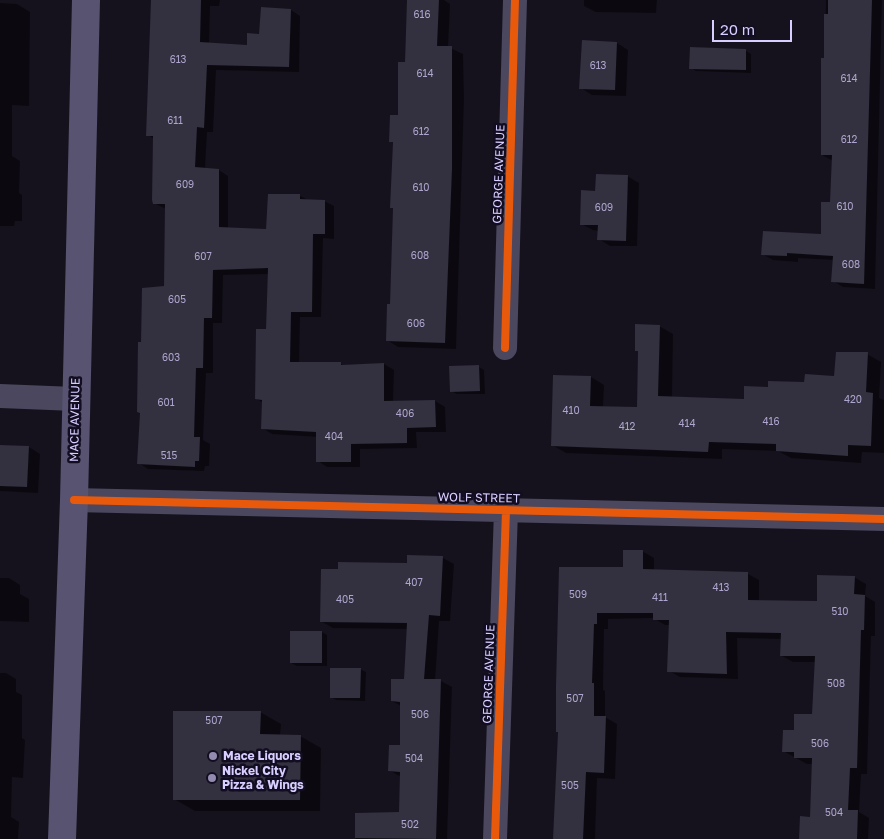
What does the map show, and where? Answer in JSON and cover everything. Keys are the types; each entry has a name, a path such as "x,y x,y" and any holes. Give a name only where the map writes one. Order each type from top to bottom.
{"main road":[{"name":"MACE AVENUE","path":"62,839 74,500 86,0"}],"street":[{"name":"GEORGE AVENUE","path":"505,348 515,0"},
{"path":"0,396 75,399"},
{"name":"WOLF STREET","path":"74,500 884,519"},
{"name":"GEORGE AVENUE","path":"495,839 506,510"}],"building":[{"path":"151,0 201,0 200,42 247,45 247,33 259,34 261,7 291,9 289,67 207,65 204,128 197,127 195,167 219,169 219,227 266,229 268,194 300,194 300,199 325,200 325,234 313,234 312,312 291,312 290,362 341,362 341,365 384,363 384,401 435,400 436,427 407,428 407,443 351,444 351,462 316,462 316,432 261,429 262,400 255,399 256,329 266,329 268,268 213,270 212,318 204,318 203,368 196,368 194,437 200,437 199,461 195,461 195,467 137,464 140,413 137,412 138,342 141,342 142,288 164,286 165,204 153,204 153,136 146,136"},
{"path":"407,0 439,0 437,46 452,46 452,169 445,343 386,341 387,304 390,304 393,208 390,208 393,142 389,142 390,115 398,115 398,62 405,62"},
{"path":"828,0 872,0 864,284 831,282 833,256 787,253 787,256 761,255 763,231 821,234 821,202 830,202 832,155 821,155 821,58 824,58 824,14 828,14"},
{"path":"582,40 617,42 615,90 579,89"},
{"path":"690,47 746,49 746,70 689,69"},
{"path":"596,174 628,175 626,241 597,240 598,225 580,225 581,190 595,191"},
{"path":"635,324 660,325 658,396 744,399 744,386 768,387 768,381 804,382 805,374 834,376 836,352 868,352 866,392 873,393 871,446 848,445 848,456 776,451 776,444 709,442 708,452 551,446 553,375 591,376 590,406 637,407 638,351 635,351"},
{"path":"479,365 480,391 450,392 449,366"},
{"path":"0,445 29,446 27,487 0,486"},
{"path":"623,550 643,550 643,569 748,572 748,600 817,601 817,575 855,576 854,594 865,595 864,630 861,630 857,768 850,768 848,810 858,810 857,839 799,839 800,816 810,817 812,758 794,758 794,752 782,752 783,730 794,730 794,714 812,714 815,656 780,656 781,633 726,632 727,674 667,672 669,620 653,620 653,613 597,613 597,624 594,624 592,683 594,683 594,716 606,716 604,773 586,772 583,839 553,839 558,732 556,732 556,686 559,567 623,567"},
{"path":"407,555 443,556 440,616 429,615 424,679 441,679 436,839 355,838 355,813 399,812 400,772 388,771 389,745 400,745 400,702 391,701 391,679 404,679 407,623 320,622 321,569 338,569 338,562 407,563"},
{"path":"290,631 322,631 322,663 290,663"},
{"path":"330,668 361,668 360,698 330,698"},
{"path":"173,711 261,711 260,734 301,735 300,800 173,800"}],"cycle path":[{"path":"505,348 515,0"},
{"path":"74,500 884,519"},
{"path":"495,839 506,510"}],"place":[{"name":"Mace Liquors","path":"213,756"},
{"name":"Nickel City Pizza & Wings","path":"212,778"}]}
